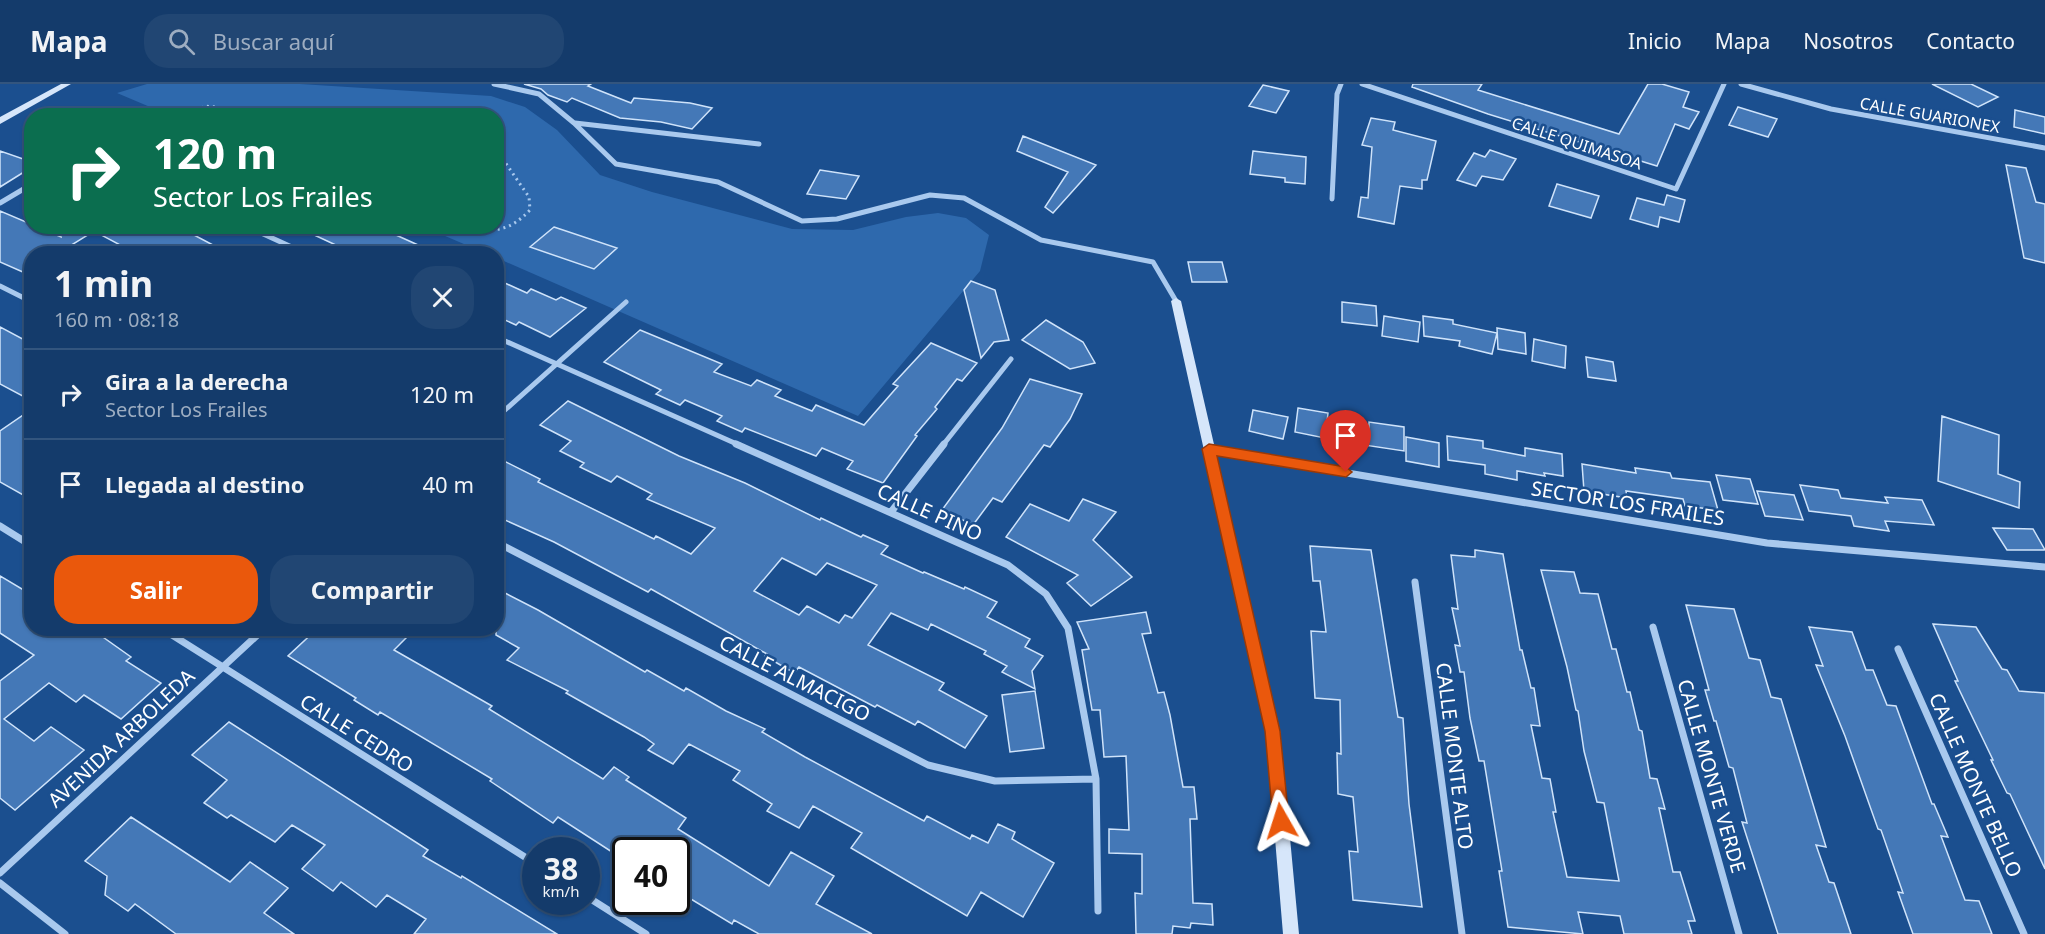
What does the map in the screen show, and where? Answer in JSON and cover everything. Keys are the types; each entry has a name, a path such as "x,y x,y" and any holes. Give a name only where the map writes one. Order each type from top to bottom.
{"street":[{"path":"0,121 67,84"},
{"path":"494,84 539,94 574,123 616,164 718,182 801,221 837,219 930,195 964,198 1041,240 1154,262 1176,301 1272,731 1292,934"},
{"path":"1332,199 1337,94 1341,84"},
{"name":"CALLE QUIMASOA","path":"1362,84 1676,189 1724,84"},
{"name":"CALLE GUARIONEX","path":"1741,84 1831,109 2045,148"},
{"path":"574,123 759,144"},
{"path":"0,203 24,189"},
{"path":"263,234 290,246"},
{"path":"0,286 24,298"},
{"path":"504,411 626,302"},
{"name":"CALLE PINO","path":"504,340 1008,565 1046,594 1068,628 1096,779 1098,911"},
{"path":"891,512 1011,359"},
{"name":"SECTOR LOS FRAILES","path":"1209,449 1767,543 2045,567"},
{"path":"0,526 24,541"},
{"name":"CALLE ALMACIGO","path":"504,546 928,765 995,782 1096,779"},
{"name":"CALLE MONTE ALTO","path":"1415,582 1461,934"},
{"name":"CALLE MONTE VERDE","path":"1653,627 1739,934"},
{"name":"CALLE CEDRO","path":"173,636 522,855"},
{"name":"AVENIDA ARBOLEDA","path":"0,873 256,636"},
{"name":"CALLE MONTE BELLO","path":"1898,649 2024,934"},
{"path":"0,883 65,934"},
{"path":"600,905 646,934"}],"path":[{"path":"201,108 205,106 223,108"},
{"path":"504,161 529,197 530,210 519,222 504,229"}],"shaded area":[{"path":"147,84 300,84 491,96 525,107 557,130 600,175 652,192 792,229 853,230 906,217 938,213 966,218 989,235 980,271 858,416 504,261 504,246 469,246 440,234 504,234 504,108 152,108 117,93"}],"building":[{"path":"524,84 591,84 588,86 631,103 634,98 690,103 712,108 692,129 661,122 620,118 572,98 567,102 548,95 541,89"},
{"path":"1413,84 1482,84 1478,90 1619,134 1648,84 1662,84 1689,92 1683,107 1699,112 1689,129 1675,124 1657,166 1488,114 1412,87"},
{"path":"1932,84 1971,84 1998,97 1978,107"},
{"path":"1263,85 1289,91 1276,113 1249,106"},
{"path":"1738,107 1777,119 1768,137 1729,125"},
{"path":"2015,110 2045,117 2045,134 2014,127"},
{"path":"1371,118 1395,122 1393,130 1436,141 1427,180 1422,180 1422,189 1400,186 1394,224 1358,217 1361,197 1368,198 1372,147 1362,145"},
{"path":"1023,136 1096,165 1053,213 1045,207 1068,172 1017,151"},
{"path":"1490,150 1516,159 1503,180 1482,176 1476,186 1457,180 1474,153 1485,157"},
{"path":"0,151 24,159 24,172 0,187"},
{"path":"1253,151 1306,157 1305,184 1285,182 1285,178 1250,174"},
{"path":"2006,165 2026,168 2036,202 2045,204 2045,263 2024,258"},
{"path":"820,170 859,176 846,199 807,194"},
{"path":"1557,184 1599,196 1591,218 1549,206"},
{"path":"1667,195 1685,200 1679,222 1660,217 1658,227 1630,219 1637,198 1664,205"},
{"path":"0,211 24,221 24,234 54,234 61,237 60,234 89,234 70,246 24,246 24,272 0,262"},
{"path":"554,227 617,248 594,269 530,247"},
{"path":"100,234 192,234 215,246 122,246"},
{"path":"312,234 397,234 420,246 338,246"},
{"path":"1188,262 1222,262 1227,282 1192,282"},
{"path":"971,281 995,290 1009,340 994,342 981,358 964,290"},
{"path":"504,283 527,293 531,289 556,300 561,297 586,308 550,337 519,322 516,325 504,320"},
{"path":"1342,302 1376,306 1377,326 1342,322"},
{"path":"1384,316 1420,322 1418,342 1382,336"},
{"path":"1423,316 1453,320 1453,324 1497,333 1492,354 1459,346 1460,341 1424,336"},
{"path":"1046,320 1083,342 1095,363 1070,369 1022,340"},
{"path":"0,327 24,340 24,397 0,384"},
{"path":"1497,328 1525,333 1526,354 1498,349"},
{"path":"640,330 722,364 714,372 751,386 757,380 781,390 775,396 812,411 816,405 864,425 898,386 893,384 931,343 977,363 962,381 957,379 935,407 937,409 915,435 917,436 883,483 847,469 853,461 822,448 816,456 745,428 742,432 717,421 722,416 685,400 680,405 656,394 661,390 604,362"},
{"path":"1534,339 1566,346 1565,368 1532,361"},
{"path":"1586,357 1613,362 1616,381 1588,377"},
{"path":"1030,379 1082,394 1070,419 1050,447 1044,445 1002,502 993,498 973,525 942,510 1002,428"},
{"path":"568,401 679,456 745,483 820,520 821,518 861,537 863,535 888,546 881,554 997,602 987,617 1030,639 1025,647 1043,656 1032,671 1035,689 1002,672 1007,666 984,654 986,651 931,624 928,630 891,613 868,645 944,683 939,690 987,716 965,748 918,721 915,725 877,705 875,707 799,667 794,673 765,656 767,654 651,589 648,592 554,542 504,520 504,461 540,479 538,482 654,539 656,536 691,554 715,528 647,499 652,494 617,476 611,482 580,467 584,463 560,451 571,441 540,425","holes":["782,558 816,575 827,563 877,585 852,618 845,615 839,623 807,606 799,615 754,591"]},
{"path":"1298,408 1328,413 1327,422 1369,429 1369,422 1404,427 1404,451 1358,444 1357,452 1329,446 1330,439 1295,432"},
{"path":"1253,410 1288,417 1283,439 1249,431"},
{"path":"24,414 24,496 0,482 0,431"},
{"path":"1942,416 1999,435 1998,474 2020,482 2019,508 1938,481"},
{"path":"1447,436 1483,441 1483,448 1525,456 1525,448 1562,454 1563,476 1544,473 1545,476 1517,471 1517,480 1485,474 1485,465 1448,460"},
{"path":"1406,437 1439,443 1439,467 1406,461"},
{"path":"1582,464 1636,473 1635,468 1670,473 1672,478 1710,482 1718,510 1685,506 1683,499 1626,491 1627,498 1584,491"},
{"path":"1716,475 1750,479 1758,504 1723,500"},
{"path":"1800,485 1838,490 1841,498 1888,503 1885,497 1922,500 1934,525 1885,521 1889,531 1854,526 1851,516 1809,511"},
{"path":"1757,491 1794,495 1803,520 1765,516"},
{"path":"1083,499 1116,512 1093,540 1132,577 1091,606 1067,583 1078,575 1006,537 1030,504 1069,521"},
{"path":"1993,528 2033,529 2045,550 2007,550"},
{"path":"1310,546 1371,550 1398,717 1403,718 1409,804 1422,907 1353,900 1349,851 1358,852 1353,797 1338,794 1337,753 1341,754 1340,700 1315,698 1311,631 1326,632 1320,581 1313,581"},
{"path":"1475,550 1503,554 1520,650 1522,650 1531,688 1534,688 1540,726 1531,725 1542,778 1550,779 1556,812 1553,812 1567,877 1619,881 1604,803 1597,802 1584,751 1578,711 1541,570 1574,572 1580,593 1598,594 1612,649 1616,649 1639,730 1642,731 1650,778 1657,779 1665,809 1659,808 1673,872 1680,872 1695,921 1688,921 1692,934 1624,934 1620,916 1578,912 1583,934 1508,927 1499,871 1502,871 1484,761 1479,761 1464,672 1460,672 1455,645 1460,646 1452,608 1458,609 1451,555 1475,557"},
{"path":"0,576 24,590 24,636 101,636 131,657 126,661 161,683 121,719 84,695 76,702 49,683 4,719 34,741 51,727 84,750 15,810 0,798 0,681 34,655 0,633"},
{"path":"505,593 645,672 647,670 684,691 686,688 726,711 765,729 762,732 924,821 927,816 970,839 972,835 988,843 998,824 1015,832 1012,839 1054,863 1023,917 981,892 967,916 851,848 862,833 813,806 799,828 767,811 772,804 733,780 740,771 689,744 673,764 648,750 654,744 644,737 566,693 568,691 507,660 519,648 498,636 504,636"},
{"path":"1686,605 1734,609 1749,658 1760,660 1771,697 1781,699 1826,847 1816,845 1829,882 1834,883 1851,934 1778,934 1742,822 1747,823 1733,768 1729,767 1705,690 1709,690"},
{"path":"1146,612 1151,633 1142,634 1158,693 1164,692 1183,787 1194,787 1197,819 1190,819 1193,903 1212,904 1213,925 1191,923 1190,928 1173,926 1172,934 1136,934 1135,893 1142,894 1142,854 1109,853 1109,829 1129,830 1126,756 1104,757 1100,710 1092,710 1082,650 1089,649 1077,622"},
{"path":"1933,624 1976,627 2002,669 2007,670 2019,691 2045,693 2045,869 2010,794 2007,793 1991,760 1993,760 1955,681 1958,681"},
{"path":"1809,627 1852,632 1866,670 1873,670 1887,705 1896,706 1932,804 1948,837 1941,836 1965,900 1979,901 1992,934 1913,934 1898,892 1903,893 1881,830 1878,829 1845,736 1816,665 1823,666"},
{"path":"309,636 408,636 394,650 492,706 489,709 603,779 614,767 629,777 626,780 686,818 678,829 769,886 791,852 834,876 816,904 872,934 759,934 734,920 732,924 690,898 690,837 612,837 612,852 600,844 600,837 589,837 558,817 553,823 490,781 492,779 380,712 378,715 354,700 356,698 288,656"},
{"path":"1035,691 1044,748 1010,752 1002,695"},
{"path":"229,722 428,850 423,856 461,878 462,876 522,913 522,915 526,915 557,934 414,934 426,919 387,895 376,907 341,882 333,891 302,869 325,845 292,825 275,842 231,815 227,818 204,803 227,780 192,755"},
{"path":"131,817 230,882 250,862 288,888 264,913 294,934 176,934 135,904 128,911 105,895 107,876 85,861"}],"route":[{"path":"1281,821 1272,731 1209,449 1346,472"}]}
